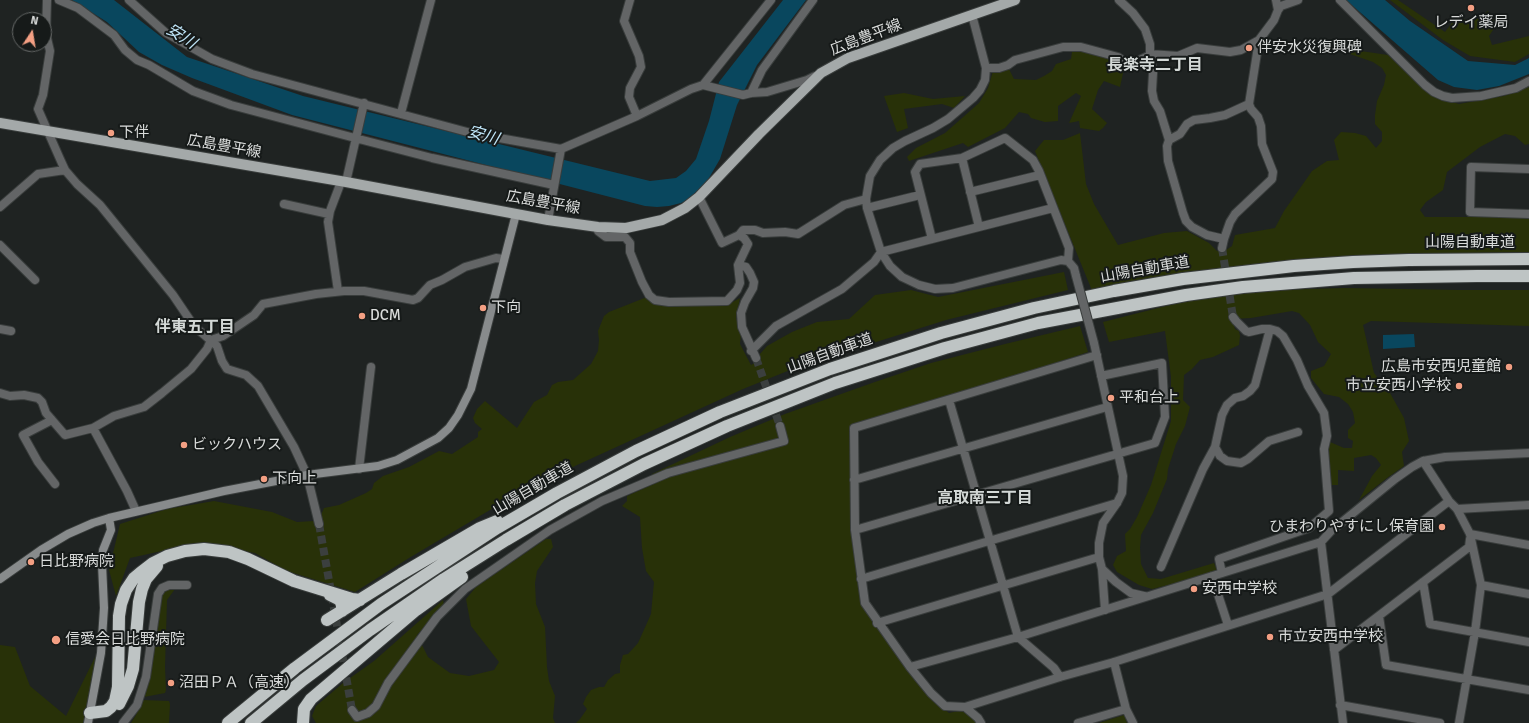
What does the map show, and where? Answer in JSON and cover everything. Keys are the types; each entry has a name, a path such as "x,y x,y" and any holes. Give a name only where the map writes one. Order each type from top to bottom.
{"highway":[{"name":"山陽自動車道","path":"228,723 295,668 381,604 497,528 557,493 636,451 720,412 822,372 941,333 1034,308 1114,291 1175,281 1294,266 1409,260 1529,259"},
{"name":"山陽自動車道","path":"251,723 304,680 370,630 444,579 565,505 644,464 727,426 835,383 945,348 1038,323 1186,295 1243,287 1354,278 1529,276"},
{"path":"327,620 401,574 480,528 557,493"},
{"path":"304,723 304,709 311,699 365,652 416,610 565,505"},
{"path":"89,718 106,711 116,700 118,687 118,616 126,590 140,572 168,556 185,551 199,550 229,552 248,559 294,581 352,599 360,600"},
{"path":"89,718 110,712 118,705 124,696 133,669 139,602 142,589 146,579 153,570 168,560 188,554 203,552 229,556 247,562 296,585 336,597 340,600 342,611"}],"main road":[{"name":"広島豊平線","path":"0,123 344,182 548,220 598,228 626,228 662,220 685,208 699,197 759,134 821,73 848,58 1015,0"}],"street":[{"path":"47,0 46,34 50,51 38,109 46,131 65,170 77,184 100,205 173,295 194,326 217,346 222,361 227,369 246,376 258,386 294,447 307,476 319,524"},
{"path":"59,0 78,8 114,35 125,50 137,60 149,65 192,91 231,105 356,136 432,158 555,183"},
{"path":"129,0 166,33 212,59 252,74 471,133 561,151 637,116 691,88 703,84 747,94 766,92 807,80 821,73"},
{"path":"401,113 431,0"},
{"path":"630,0 624,21 639,56 641,67 630,88 629,97 637,116"},
{"path":"703,84 771,0"},
{"path":"747,94 762,70 813,0"},
{"path":"1119,0 1133,13 1145,29 1150,44 1153,74 1152,91 1154,101 1160,111 1169,140 1167,146 1168,161 1186,221 1192,227 1207,235 1224,239"},
{"path":"1276,0 1278,10"},
{"path":"986,68 999,68 1008,65 1015,60 1063,47 1081,47 1118,57 1125,62 1133,63 1150,54 1178,56 1197,48 1230,52 1241,50 1259,40 1274,20 1281,6 1298,0"},
{"path":"1340,0 1425,85 1434,92 1443,96 1452,98 1481,96 1516,88 1529,82"},
{"path":"972,15 986,68 985,80 980,90 964,107 933,128 893,148 880,160 870,176 866,198 866,208 881,252 890,266 902,277 919,285 935,289 954,288 1061,260 1068,261 1074,268 1097,355 1123,476 1122,493 1103,523 1099,543 1099,557 1102,569 1105,610"},
{"path":"1222,248 1230,222 1235,214 1272,178 1273,172 1262,144 1261,126 1258,117 1251,109 1250,104 1259,40"},
{"path":"1169,140 1180,134 1187,124 1194,120 1225,115 1250,104"},
{"path":"338,291 328,222 329,214 344,182 364,105"},
{"path":"932,239 915,172 920,164 962,158 1005,138 1033,160 1069,248 1068,261"},
{"path":"548,220 561,151"},
{"path":"962,158 979,227"},
{"path":"1529,169 1471,167 1470,212 1529,214"},
{"path":"0,207 38,174 65,170"},
{"path":"970,192 1040,175"},
{"path":"866,208 920,195"},
{"path":"699,197 722,243 739,235 743,230 755,230 763,233 785,232 798,234 844,205 866,198"},
{"path":"284,204 329,214"},
{"path":"738,265 746,267 754,282 753,288 744,302 741,313 742,327 754,354 776,326 842,289 874,262 881,252 1052,208"},
{"path":"0,579 25,561 68,534 93,523 136,511 224,491 307,476 378,466 414,452 438,438 449,428 458,415 470,389 477,368 503,259 516,214"},
{"path":"598,228 598,232 606,237 625,237 630,243 630,252 649,295 654,300 669,302 727,301 738,290 740,283 738,265 748,244 744,238 739,235"},
{"path":"0,245 35,280"},
{"path":"0,393 10,396 24,395 38,398 42,402 46,413 65,435 93,428 114,416 144,407 191,369 207,349 211,340 223,336 254,315 263,304 338,291 364,291 413,300 418,298 430,285 465,267 496,258 503,259"},
{"path":"1222,573 1219,558 1309,528 1329,511 1324,449 1327,436 1324,413 1308,386 1297,360 1283,336 1277,331 1270,329 1249,332 1242,328 1233,317"},
{"path":"0,329 11,331"},
{"path":"1161,567 1203,469 1215,447 1222,415 1228,405 1235,398 1243,396 1255,385 1270,329"},
{"path":"1097,355 854,428 855,530 865,603 877,623 910,667 945,706 965,707 1060,677 1114,662 1328,594 1449,501"},
{"path":"855,530 1155,443 1165,417 1162,363 1101,376"},
{"path":"359,469 370,367"},
{"path":"949,400 1018,637 1054,668 1060,677"},
{"path":"854,480 1107,407"},
{"path":"52,420 23,435 38,462 55,484"},
{"path":"352,710 357,717 368,713 376,706 388,683 437,617 465,590 550,530 602,501 668,474 784,441 780,426"},
{"path":"93,428 127,491 136,511"},
{"path":"1215,447 1220,456 1227,461 1241,463 1269,441 1298,432"},
{"path":"910,667 1018,637 1105,610 1144,596 1321,542 1332,531 1395,480 1412,467 1423,461 1445,458 1529,453"},
{"path":"1423,461 1449,501 1457,509 1470,534 1481,585 1468,680 1459,723"},
{"path":"861,579 1117,502"},
{"path":"1457,509 1529,505"},
{"path":"89,718 101,653 104,608 102,564 103,550 111,530 109,518"},
{"path":"1470,534 1529,545"},
{"path":"1334,650 1469,547 1470,534"},
{"path":"1321,542 1343,723"},
{"path":"877,623 1099,557"},
{"path":"1102,569 1131,593 1144,596"},
{"path":"1212,576 1228,625"},
{"path":"1423,582 1430,624 1529,642"},
{"path":"123,723 137,705 146,677 158,594 162,588 169,585 186,585"},
{"path":"1481,585 1529,594"},
{"path":"1379,616 1386,665 1529,690"},
{"path":"1114,662 1126,709 1133,723"},
{"path":"1340,705 1440,723"},
{"path":"965,707 978,718 981,723"},
{"path":"1078,723 1126,709"}],"green space":[{"path":"1390,0 1398,0 1445,32 1458,15 1470,23 1488,11 1497,24 1489,36 1492,45 1529,36 1529,54 1515,62 1470,56 1443,40"},
{"path":"1347,49 1388,55 1421,87 1435,97 1459,104 1504,96 1529,87 1529,144 1525,145 1515,136 1505,134 1480,147 1447,172 1443,190 1426,202 1420,210 1425,217 1529,217 1529,252 1417,254 1285,262 1186,272 1093,293 1035,151 1044,140 1063,140 1080,133 1086,184 1094,204 1118,245 1164,233 1187,231 1209,243 1217,251 1226,250 1232,246 1235,235 1275,228 1284,211 1312,171 1327,161 1339,160 1334,140 1341,132 1355,133 1366,136 1376,148 1382,141 1382,132 1375,124 1375,115 1377,101 1384,85 1386,75 1382,68 1373,62 1347,53"},
{"path":"1081,51 1125,64 1120,87 1104,81 1098,90 1092,109 1107,123 1099,131 1080,128 1079,121 1069,123 1081,96 1076,93 1058,106 1058,121 1045,122 1031,118 1028,114 1019,112 1005,128 968,147 963,143 909,161 907,157 916,148 945,133 979,103 988,88 993,71 1008,67 1014,79 1036,80 1052,71 1056,64 1071,59 1072,52"},
{"path":"904,93 933,99 965,96 954,108 942,104 904,109 908,128 897,132 884,96"},
{"path":"1064,272 1068,290 946,320 800,366 743,389 575,466 495,507 355,592 287,571 255,553 205,544 171,549 130,558 116,596 109,570 120,524 167,509 214,501 272,512 297,522 314,521 317,525 324,508 339,505 366,493 372,489 374,483 383,476 409,467 439,451 452,454 478,437 478,432 482,429 475,423 473,418 477,409 485,401 517,428 534,402 547,395 552,385 558,382 573,380 591,364 598,351 598,331 604,316 609,312 647,297 729,304 740,298 736,318 741,333 740,344 751,365 760,360 760,354 767,346 792,332 817,322 849,319 875,295 911,290 938,297"},
{"path":"1344,288 1529,290 1529,326 1371,321 1363,325 1374,373 1390,393 1404,418 1409,441 1402,452 1404,466 1359,500 1372,476 1381,465 1376,458 1371,455 1354,458 1354,471 1338,470 1338,485 1331,485 1327,450 1330,442 1344,448 1352,448 1353,441 1348,438 1348,430 1355,423 1353,412 1348,404 1339,397 1324,394 1311,378 1311,371 1324,366 1331,354 1318,342 1310,325 1299,313 1292,311 1251,318 1232,319 1235,329 1239,331 1239,345 1213,357 1200,360 1184,375 1183,400 1190,407 1185,426 1176,444 1168,469 1167,479 1153,513 1141,535 1140,548 1141,564 1148,578 1161,579 1214,563 1217,571 1152,589 1139,585 1117,572 1113,565 1117,556 1126,551 1125,534 1130,529 1137,517 1151,485 1171,421 1171,377 1165,331 1109,342 1103,322 1221,294 1275,290"},
{"path":"1080,326 1088,352 950,398 854,426 850,478 862,602 874,623 936,702 949,713 963,710 977,723 576,723 587,709 583,704 591,690 604,687 608,680 615,674 620,673 620,665 623,655 628,654 638,643 651,614 654,582 646,571 642,548 640,517 622,506 627,501 627,496 656,483 652,474 730,437 785,414 872,383 931,363"},
{"path":"546,539 551,539 553,547 537,571 535,583 536,604 545,627 549,681 555,696 553,718 555,723 316,723 312,716 316,706 343,683 374,661 443,600 444,605 417,635 428,657 450,673 469,676 494,670 499,662 471,626 466,599 476,587"},
{"path":"175,589 167,600 165,667 166,690 165,693 144,697 149,679 157,633 159,604 162,594 168,590"},
{"path":"0,645 15,647 30,686 66,716 99,649 84,723 0,723"},
{"path":"142,700 169,701 169,723 131,723"},
{"path":"1124,715 1127,723 1099,723"}],"water":[{"path":"72,0 114,0 187,57 303,96 650,181 676,178 686,171 696,159 709,121 719,82 783,0 806,0 757,65 737,105 720,159 709,178 694,197 681,203 657,207 645,206 292,115 192,78 162,65 139,52 107,22"},
{"path":"1346,0 1385,0 1410,21 1468,61 1515,65 1529,58 1529,74 1499,86 1477,90 1454,87 1438,80"},
{"path":"1414,334 1415,347 1383,349 1383,335"}],"tunnel":[{"path":"1222,248 1233,317"},
{"path":"756,358 780,426"},
{"path":"319,524 352,710"}],"place":[{"name":"レデイ薬局","path":"1471,8"},
{"name":"伴安水災復興碑","path":"1249,48"},
{"name":"下伴","path":"111,133"},
{"name":"下向","path":"483,308"},
{"name":"DCM","path":"362,316"},
{"name":"広島市安西児童館","path":"1509,367"},
{"name":"市立安西小学校","path":"1459,386"},
{"name":"平和台上","path":"1111,398"},
{"name":"ビックハウス","path":"184,445"},
{"name":"下向上","path":"264,479"},
{"name":"ひまわりやすにし保育園","path":"1442,527"},
{"name":"日比野病院","path":"31,562"},
{"name":"安西中学校","path":"1194,589"},
{"name":"市立安西中学校","path":"1270,637"},
{"name":"信愛会日比野病院","path":"56,640"},
{"name":"沼田ＰＡ（高速）","path":"171,683"}],"district":[{"name":"長楽寺二丁目","path":"1155,66"},
{"name":"伴東五丁目","path":"195,328"},
{"name":"高取南三丁目","path":"985,499"}],"water label":[{"name":"安川","path":"181,37"},
{"name":"安川","path":"483,136"}]}
